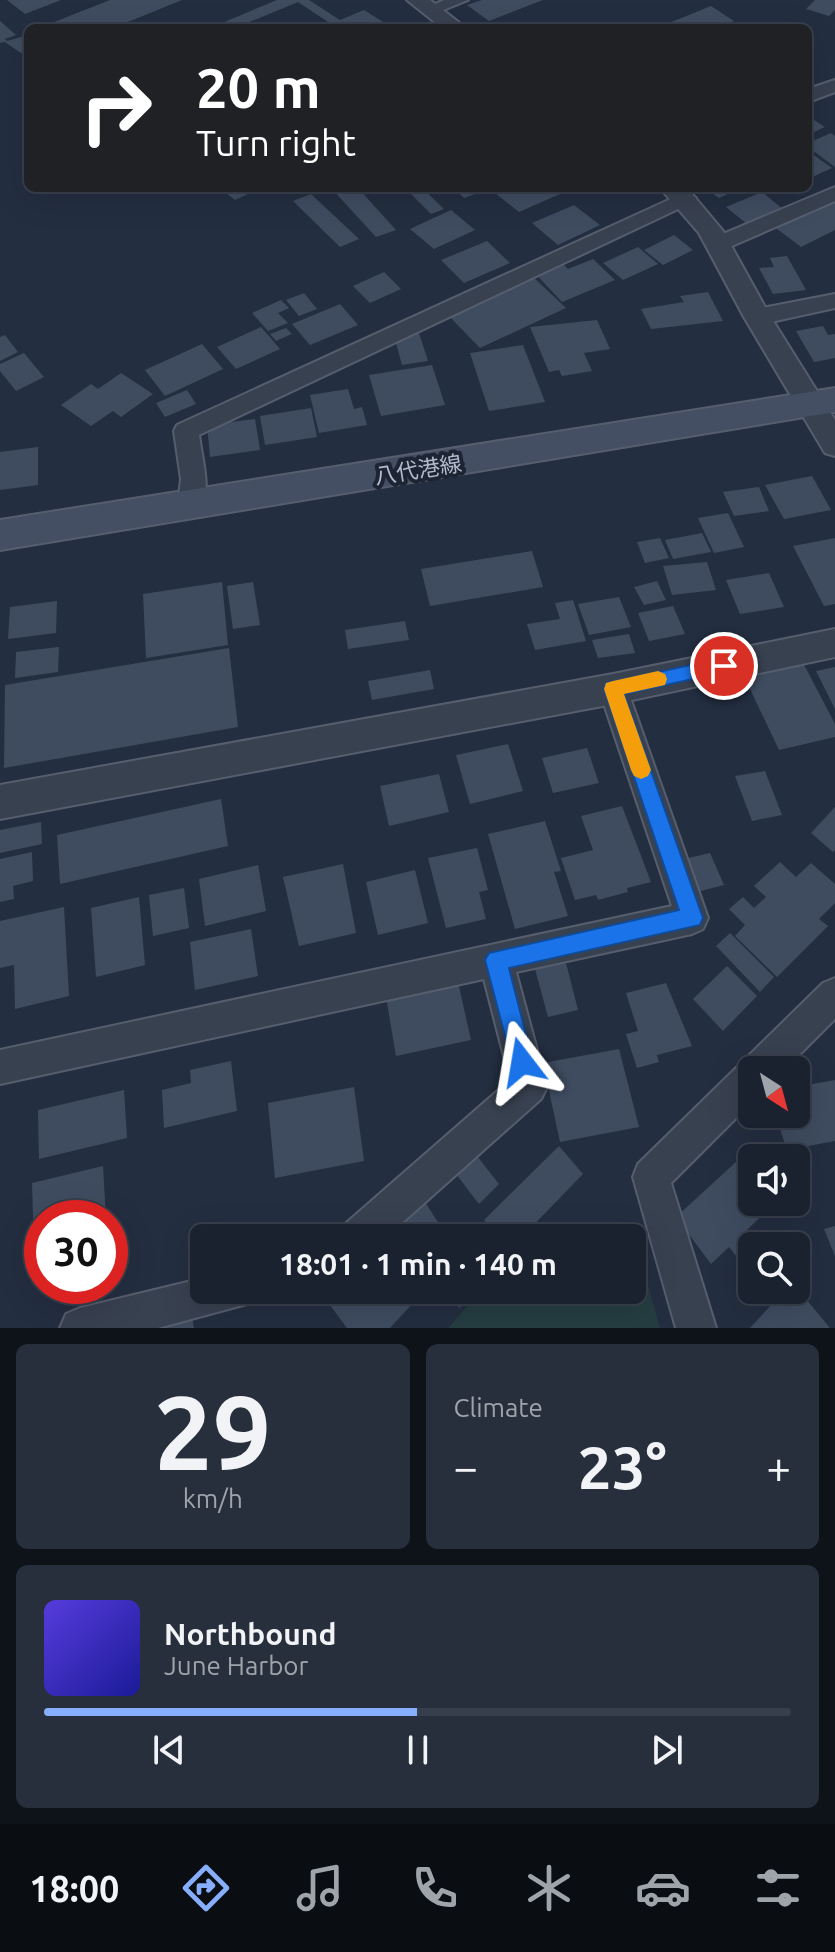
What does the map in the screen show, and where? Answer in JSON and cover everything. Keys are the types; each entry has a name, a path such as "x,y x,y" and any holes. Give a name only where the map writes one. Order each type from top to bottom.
{"main road":[{"name":"八代港線","path":"0,535 191,506 828,421"},
{"name":"八代港線","path":"0,561 828,421"}],"street":[{"path":"424,5 460,0"},
{"path":"424,5 450,24"},
{"path":"812,94 835,85"},
{"path":"191,506 193,479 186,431 679,193 718,244 757,317 828,421"},
{"path":"718,244 835,193"},
{"path":"757,317 835,301"},
{"path":"0,802 613,689 835,643"},
{"path":"0,1067 692,918 613,689"},
{"path":"373,1224 529,1087 496,960"},
{"path":"773,1056 835,995"},
{"path":"696,1328 651,1177 738,1091"},
{"path":"80,1328 190,1301"}],"green space":[{"path":"646,1278 660,1328 448,1328 469,1304 646,1304"}],"building":[{"path":"7,0 61,0 25,14"},
{"path":"110,0 182,0 128,22 131,24 49,24"},
{"path":"277,0 309,0 340,20 364,10 387,24 331,24 298,2 245,24 220,24"},
{"path":"482,0 543,0 489,21 467,5"},
{"path":"815,0 835,0 835,10 829,16 806,9"},
{"path":"711,6 734,21 726,24 669,23"},
{"path":"0,21 16,35 5,39 7,41 24,36 24,55 5,42 0,43"},
{"path":"812,119 825,127 812,133"},
{"path":"831,133 835,136 835,167 812,150 812,141"},
{"path":"812,154 832,168 812,177"},
{"path":"225,192 252,192 235,200"},
{"path":"335,192 362,192 396,230 376,237"},
{"path":"409,192 426,192 444,209 431,214"},
{"path":"458,192 480,192 464,198"},
{"path":"557,192 560,194 519,212 495,193"},
{"path":"710,192 732,192 719,198"},
{"path":"762,192 783,209 747,224 726,207"},
{"path":"311,194 359,239 340,247 293,201"},
{"path":"835,200 835,230 801,247 776,228"},
{"path":"574,205 600,225 558,245 532,223"},
{"path":"451,210 475,230 434,249 410,229"},
{"path":"674,235 693,250 663,265 644,250"},
{"path":"487,241 510,263 464,283 441,260"},
{"path":"638,247 658,264 623,280 603,263"},
{"path":"787,256 806,290 773,294 759,268 774,267 770,258"},
{"path":"593,259 615,280 562,302 532,270 559,260 568,269"},
{"path":"384,272 401,289 370,303 353,286"},
{"path":"530,274 566,308 480,348 445,312"},
{"path":"708,292 723,321 651,329 641,309 684,302 680,296"},
{"path":"304,293 317,309 299,316 286,300"},
{"path":"281,300 289,308 278,313 288,323 268,331 252,313"},
{"path":"340,304 358,325 310,345 292,324"},
{"path":"597,320 610,349 584,353 592,371 562,376 559,370 549,372 530,327"},
{"path":"823,326 828,335 835,334 835,358 814,362 796,331"},
{"path":"261,327 280,349 236,369 217,347"},
{"path":"286,328 292,334 276,341 270,334"},
{"path":"419,333 428,361 402,365 394,336"},
{"path":"5,335 18,352 0,361 0,337"},
{"path":"202,344 223,369 165,396 145,370"},
{"path":"523,345 545,402 489,411 470,353"},
{"path":"24,353 44,377 16,391 0,371 0,364"},
{"path":"432,365 445,405 381,416 369,375"},
{"path":"121,373 153,394 121,417 113,411 91,426 61,405 91,384 98,389"},
{"path":"348,389 354,409 362,407 367,425 319,433 310,395"},
{"path":"187,390 196,404 165,417 156,403"},
{"path":"311,408 317,437 265,445 260,416"},
{"path":"255,419 260,450 210,457 207,425"},
{"path":"38,447 38,485 0,490 0,452"},
{"path":"812,476 831,510 784,519 765,485"},
{"path":"759,487 769,511 734,516 723,492"},
{"path":"728,513 744,547 714,553 698,518"},
{"path":"702,533 711,552 673,559 665,540"},
{"path":"660,538 669,558 645,563 637,542"},
{"path":"835,538 835,604 824,606 793,546"},
{"path":"532,551 543,587 430,606 421,569"},
{"path":"707,562 716,590 672,595 663,566"},
{"path":"769,573 784,607 740,614 726,580"},
{"path":"657,581 666,600 644,605 634,587"},
{"path":"222,582 228,645 146,658 143,594"},
{"path":"253,582 260,625 233,629 227,586"},
{"path":"619,597 631,627 589,635 578,604"},
{"path":"573,600 586,641 535,650 527,624 560,619 555,603"},
{"path":"57,601 56,633 8,639 10,607"},
{"path":"673,606 685,634 649,641 638,613"},
{"path":"405,621 409,640 348,649 345,630"},
{"path":"629,634 635,653 598,658 592,640"},
{"path":"59,647 58,672 15,678 16,652"},
{"path":"229,648 238,727 4,768 5,685"},
{"path":"800,657 835,724 835,737 779,750 741,670"},
{"path":"835,667 835,709 816,671"},
{"path":"430,670 434,689 372,700 368,681"},
{"path":"508,744 523,791 470,804 456,755"},
{"path":"587,748 599,783 553,793 542,758"},
{"path":"765,771 782,815 752,821 735,776"},
{"path":"439,774 449,812 389,826 380,786"},
{"path":"221,799 228,846 60,884 57,835"},
{"path":"622,806 651,882 598,900 596,895 575,900 561,858 593,850 581,816"},
{"path":"835,807 835,850 833,852 811,833"},
{"path":"545,821 561,871 554,872 568,916 515,929 488,834"},
{"path":"41,822 42,844 0,853 0,830"},
{"path":"477,848 488,890 479,892 486,919 446,928 428,858"},
{"path":"32,852 33,881 13,886 14,899 0,902 0,859"},
{"path":"710,853 724,885 693,893 680,860"},
{"path":"780,862 796,877 811,863 835,884 835,903 819,919 828,926 777,977 735,936 745,925 729,909 743,897 754,908 766,897 754,886"},
{"path":"343,864 356,933 299,946 283,877"},
{"path":"258,865 266,911 205,926 199,879"},
{"path":"415,870 428,923 378,935 366,882"},
{"path":"184,888 189,928 153,936 149,895"},
{"path":"139,897 145,965 96,977 91,908"},
{"path":"64,907 69,996 15,1009 14,965 0,968 0,921"},
{"path":"251,929 258,976 195,990 190,942"},
{"path":"730,933 774,977 760,992 716,946"},
{"path":"566,963 578,1010 548,1017 535,969"},
{"path":"727,966 757,996 723,1031 693,999"},
{"path":"458,982 471,1040 396,1056 386,997"},
{"path":"666,983 692,1046 657,1055 659,1062 637,1068 626,1034 638,1031 626,993"},
{"path":"619,1049 639,1127 560,1142 543,1063"},
{"path":"231,1061 237,1111 164,1128 162,1090 191,1083 190,1070"},
{"path":"835,1080 835,1141 810,1146 785,1144 780,1128 810,1128 810,1084"},
{"path":"354,1087 364,1161 275,1178 268,1103"},
{"path":"124,1090 127,1138 39,1159 38,1110"},
{"path":"559,1146 583,1174 535,1224 487,1224 484,1220"},
{"path":"477,1156 499,1184 479,1204 456,1174"},
{"path":"738,1160 738,1216 762,1216 747,1230 748,1232 738,1232 738,1258 729,1247 711,1264 676,1217"},
{"path":"103,1166 105,1200 32,1200 32,1183"},
{"path":"425,1202 439,1224 406,1224 404,1220"},
{"path":"835,1226 835,1256 824,1229"},
{"path":"329,1304 412,1304 390,1328 347,1328"},
{"path":"772,1304 810,1304 830,1328 750,1328"},
{"path":"191,1313 194,1328 150,1328"}],"slow traffic":[{"path":"641,770 613,689 658,679"}],"route":[{"path":"522,1062 496,960 692,918 613,689 724,666"}]}
